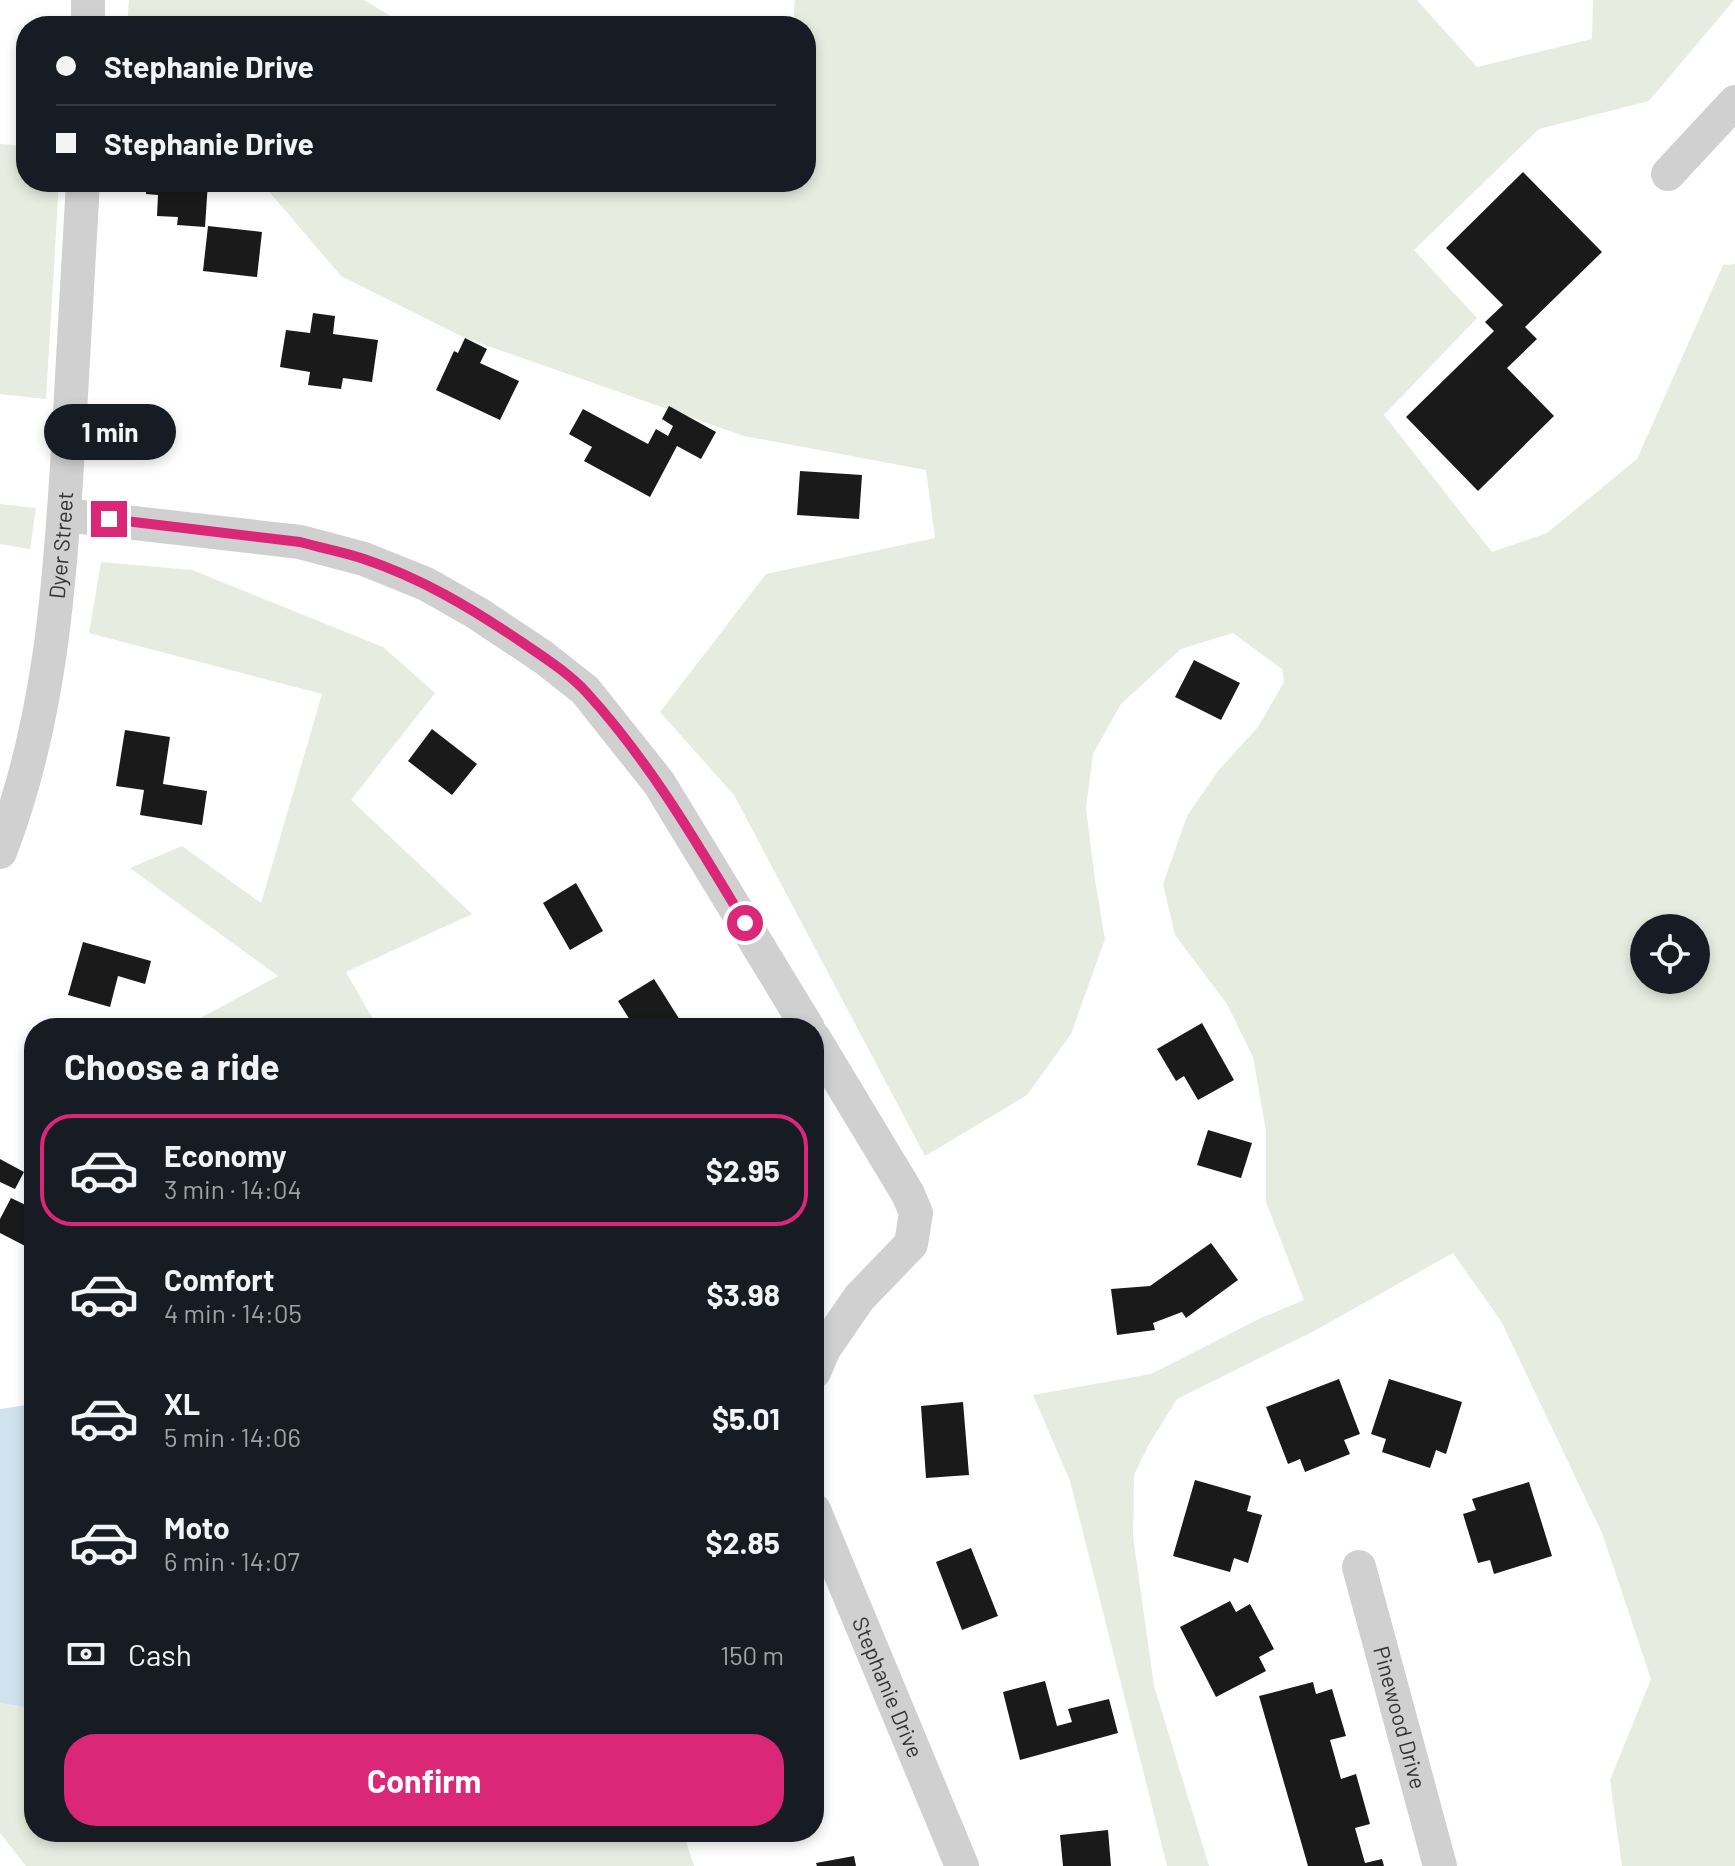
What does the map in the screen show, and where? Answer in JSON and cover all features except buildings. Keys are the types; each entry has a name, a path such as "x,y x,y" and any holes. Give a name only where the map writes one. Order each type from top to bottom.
{"street":[{"path":"1668,174 1735,102"},
{"name":"Dyer Street","path":"0,852 28,765 46,689 61,565 82,192"},
{"path":"64,515 300,542 364,559 426,584 543,657 585,690 659,783 802,1018"},
{"path":"824,1055 908,1194 916,1213 911,1244 859,1298 824,1349"},
{"name":"Stephanie Drive","path":"824,1534 962,1866"},
{"name":"Pinewood Drive","path":"1359,1567 1440,1866"}],"shaded area":[{"path":"129,0 364,0 390,16 128,16"},
{"path":"795,0 1417,0 1477,67 1592,39 1593,0 1734,0 1649,101 1539,129 1414,250 1477,318 1384,415 1492,552 1547,533 1637,459 1723,265 1735,264 1735,1866 1622,1866 1610,1780 1651,1679 1602,1533 1501,1321 1453,1253 1316,1330 1177,1399 1134,1475 1133,1536 1154,1686 1209,1866 1167,1866 1070,1481 1033,1395 1151,1374 1261,1318 1304,1300 1266,1202 1266,1131 1253,1057 1227,1004 1175,935 1163,884 1187,816 1218,771 1258,727 1284,682 1282,669 1233,633 1181,649 1121,704 1093,754 1086,808 1105,939 1071,1034 1027,1095 925,1156 734,795 660,712 766,574 935,538 926,470 744,436 465,338 341,276 270,192 816,192 816,16 794,16"},
{"path":"0,144 16,145 16,192 58,192 46,399 0,394"},
{"path":"0,504 36,508 30,549 0,544"},
{"path":"101,562 192,570 383,647 435,693 351,800 472,914 346,972 372,1018 200,1018 278,976 130,868 182,846 261,903 322,694 89,633"},
{"path":"0,1703 24,1707 24,1842 686,1842 694,1866 26,1866 0,1833"}],"water":[{"path":"24,1405 24,1707 0,1703 0,1409"}],"route":[{"path":"109,519 300,542 364,559 426,584 477,613 543,657 585,690 659,783 745,923"}]}
